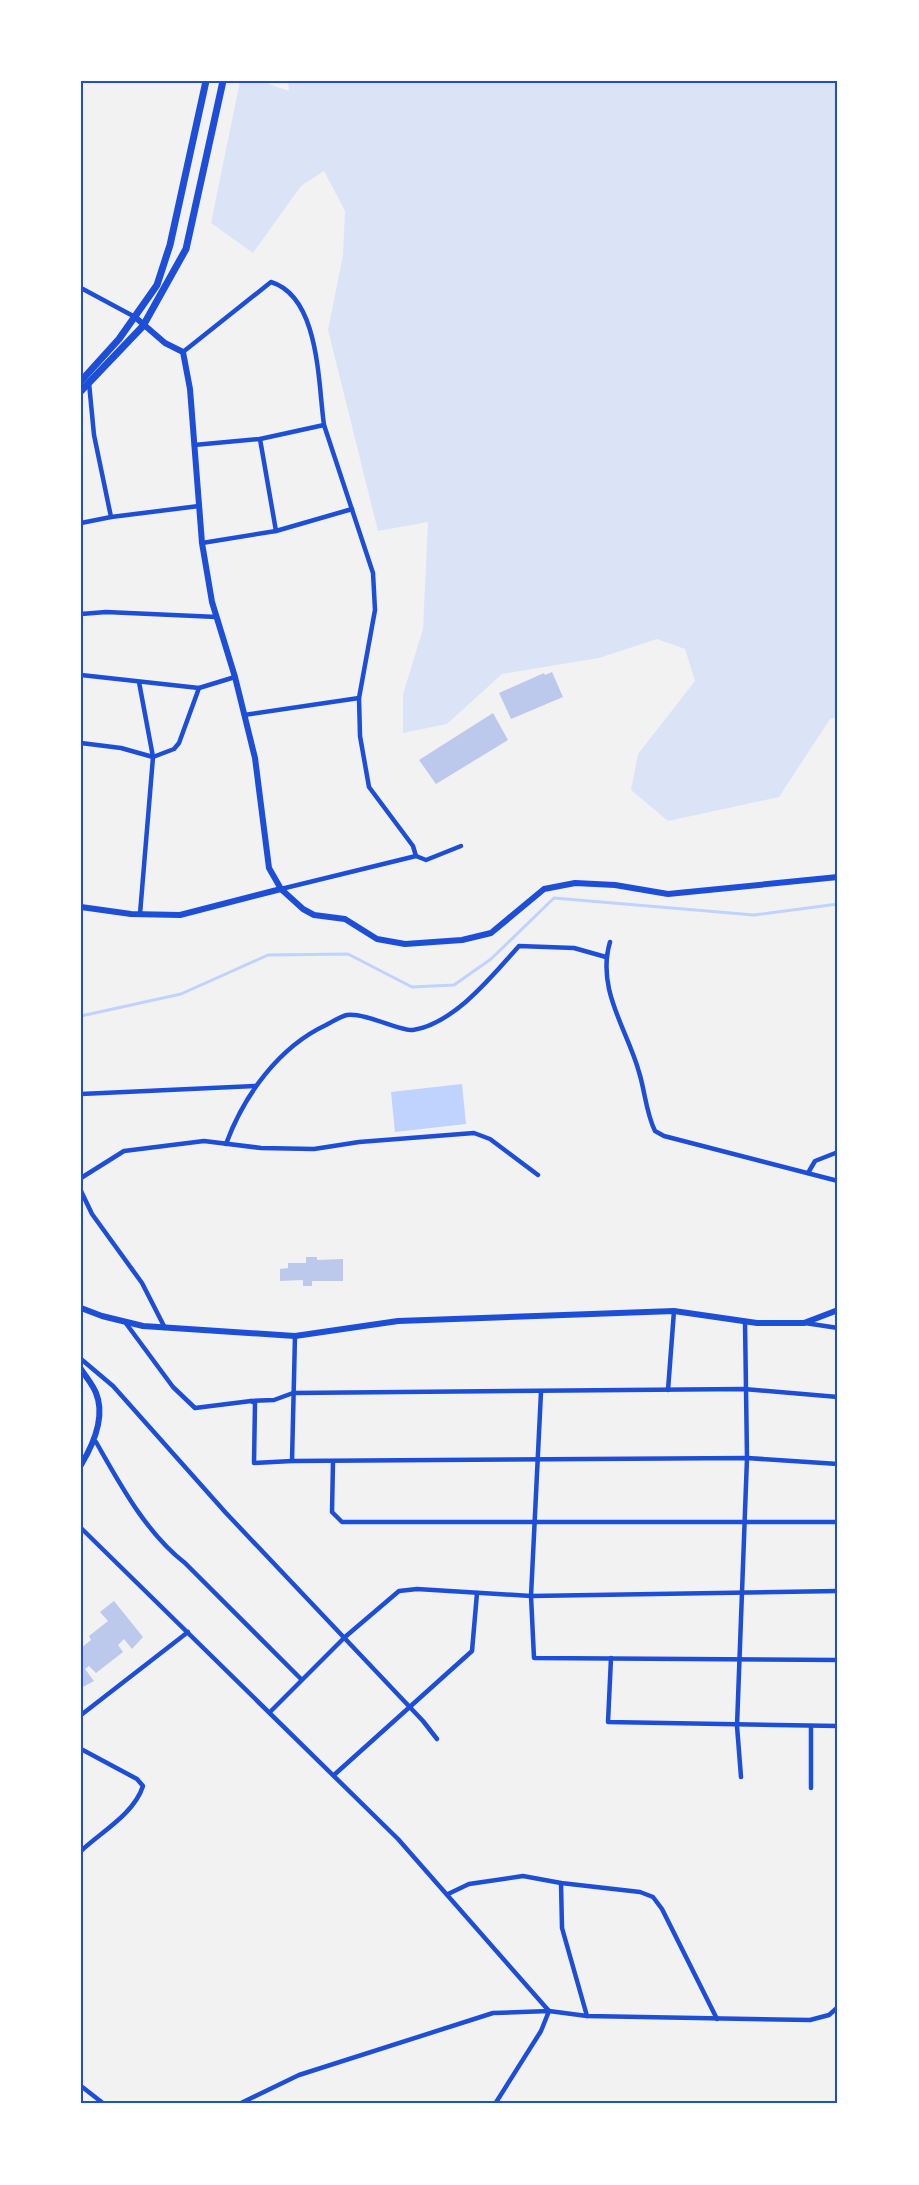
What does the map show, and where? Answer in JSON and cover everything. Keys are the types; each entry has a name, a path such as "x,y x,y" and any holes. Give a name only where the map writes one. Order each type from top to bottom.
{"main road":[{"path":"81,381 119,339 157,285 170,245 206,81"},
{"path":"81,391 143,326 186,249 223,81"}],"street":[{"path":"183,352 272,282 295,298 308,320 314,342 324,425 373,573 375,610 359,698 360,736 369,787 413,846 416,856"},
{"path":"81,288 135,316 143,326 165,343 183,352"},
{"path":"183,352 190,389 202,543 217,618 235,677 255,758 269,868 281,889 303,909 314,915 345,919 377,939 405,944 462,940 491,933 544,889 575,883 615,885 668,894 838,877"},
{"path":"89,383 94,435 111,517"},
{"path":"194,445 260,439 324,425"},
{"path":"260,439 276,531"},
{"path":"81,522 199,506"},
{"path":"202,543 276,531 352,509"},
{"path":"81,614 106,612 217,618"},
{"path":"81,675 199,688 235,677"},
{"path":"139,682 153,757 140,914"},
{"path":"81,743 121,748 153,757 174,748 179,743 199,688"},
{"path":"244,715 359,698"},
{"path":"81,907 140,914 180,915 416,856 426,860 461,846"},
{"path":"610,942 606,957 613,1008 634,1055 655,1131 664,1136 838,1182"},
{"path":"226,1144 237,1114 255,1086 306,1034 347,1015 382,1020 411,1031 436,1022 478,991 519,946 574,948 606,957"},
{"path":"81,1095 255,1086"},
{"path":"81,1178 124,1151 204,1141 261,1148 314,1149 359,1142 474,1133 490,1139 538,1175"},
{"path":"808,1173 815,1161 838,1152"},
{"path":"81,1191 93,1214 147,1292 165,1328"},
{"path":"81,1308 125,1322 165,1328 295,1336 398,1321 674,1311 745,1321 804,1323 838,1328"},
{"path":"804,1323 838,1310"},
{"path":"668,1390 674,1311"},
{"path":"741,1777 737,1726 740,1592 747,1458 744,1389 745,1321"},
{"path":"125,1322 173,1387 195,1408 251,1401 274,1401 293,1392 744,1389 838,1397"},
{"path":"292,1461 295,1336"},
{"path":"81,1359 113,1386 226,1513 345,1637 437,1738"},
{"path":"81,1370 97,1395 96,1442 123,1489 170,1550 301,1679"},
{"path":"541,1392 531,1596 534,1658 838,1660"},
{"path":"251,1401 255,1403 254,1463 538,1458 747,1458 838,1464"},
{"path":"81,1465 96,1442"},
{"path":"333,1462 332,1512 342,1522 838,1522"},
{"path":"81,1528 398,1839 549,2011"},
{"path":"270,1712 345,1637 399,1591 531,1596 838,1591"},
{"path":"334,1775 472,1651 477,1593"},
{"path":"81,1715 188,1632"},
{"path":"611,1658 608,1722 838,1726"},
{"path":"811,1726 811,1788"},
{"path":"81,1749 137,1779 143,1786 119,1819 81,1851"},
{"path":"448,1894 469,1884 523,1876 640,1892 653,1897 662,1909 717,2019"},
{"path":"561,1883 562,1928 587,2016"},
{"path":"239,2104 299,2075 493,2013 549,2011 587,2016 810,2020 829,2015 838,2007"},
{"path":"495,2104 536,2040 549,2011"},
{"path":"81,2086 104,2104"}],"shaded area":[{"path":"240,81 266,81 289,91 288,81 838,81 838,717 830,719 779,797 668,821 631,790 638,754 695,681 685,649 657,639 599,658 502,674 447,724 403,733 403,694 423,629 428,522 378,531 328,330 343,255 345,211 324,171 301,186 253,253 211,223"}],"water":[{"path":"462,1084 466,1124 395,1132 391,1092"}],"building":[{"path":"552,672 563,697 511,719 499,693 544,673 545,675"},
{"path":"493,713 508,740 436,784 419,760"},
{"path":"306,1257 317,1257 317,1260 343,1259 343,1281 312,1281 312,1286 303,1286 303,1280 280,1281 280,1269 288,1268 288,1263 306,1263"},
{"path":"114,1601 143,1637 132,1649 124,1639 118,1645 123,1652 96,1673 89,1666 85,1669 94,1681 81,1688 81,1648 91,1640 89,1636 108,1621 100,1612"}],"waterway":[{"path":"81,1016 181,994 268,955 348,954 412,987 454,985 491,959 554,898 754,915 838,904"}]}
